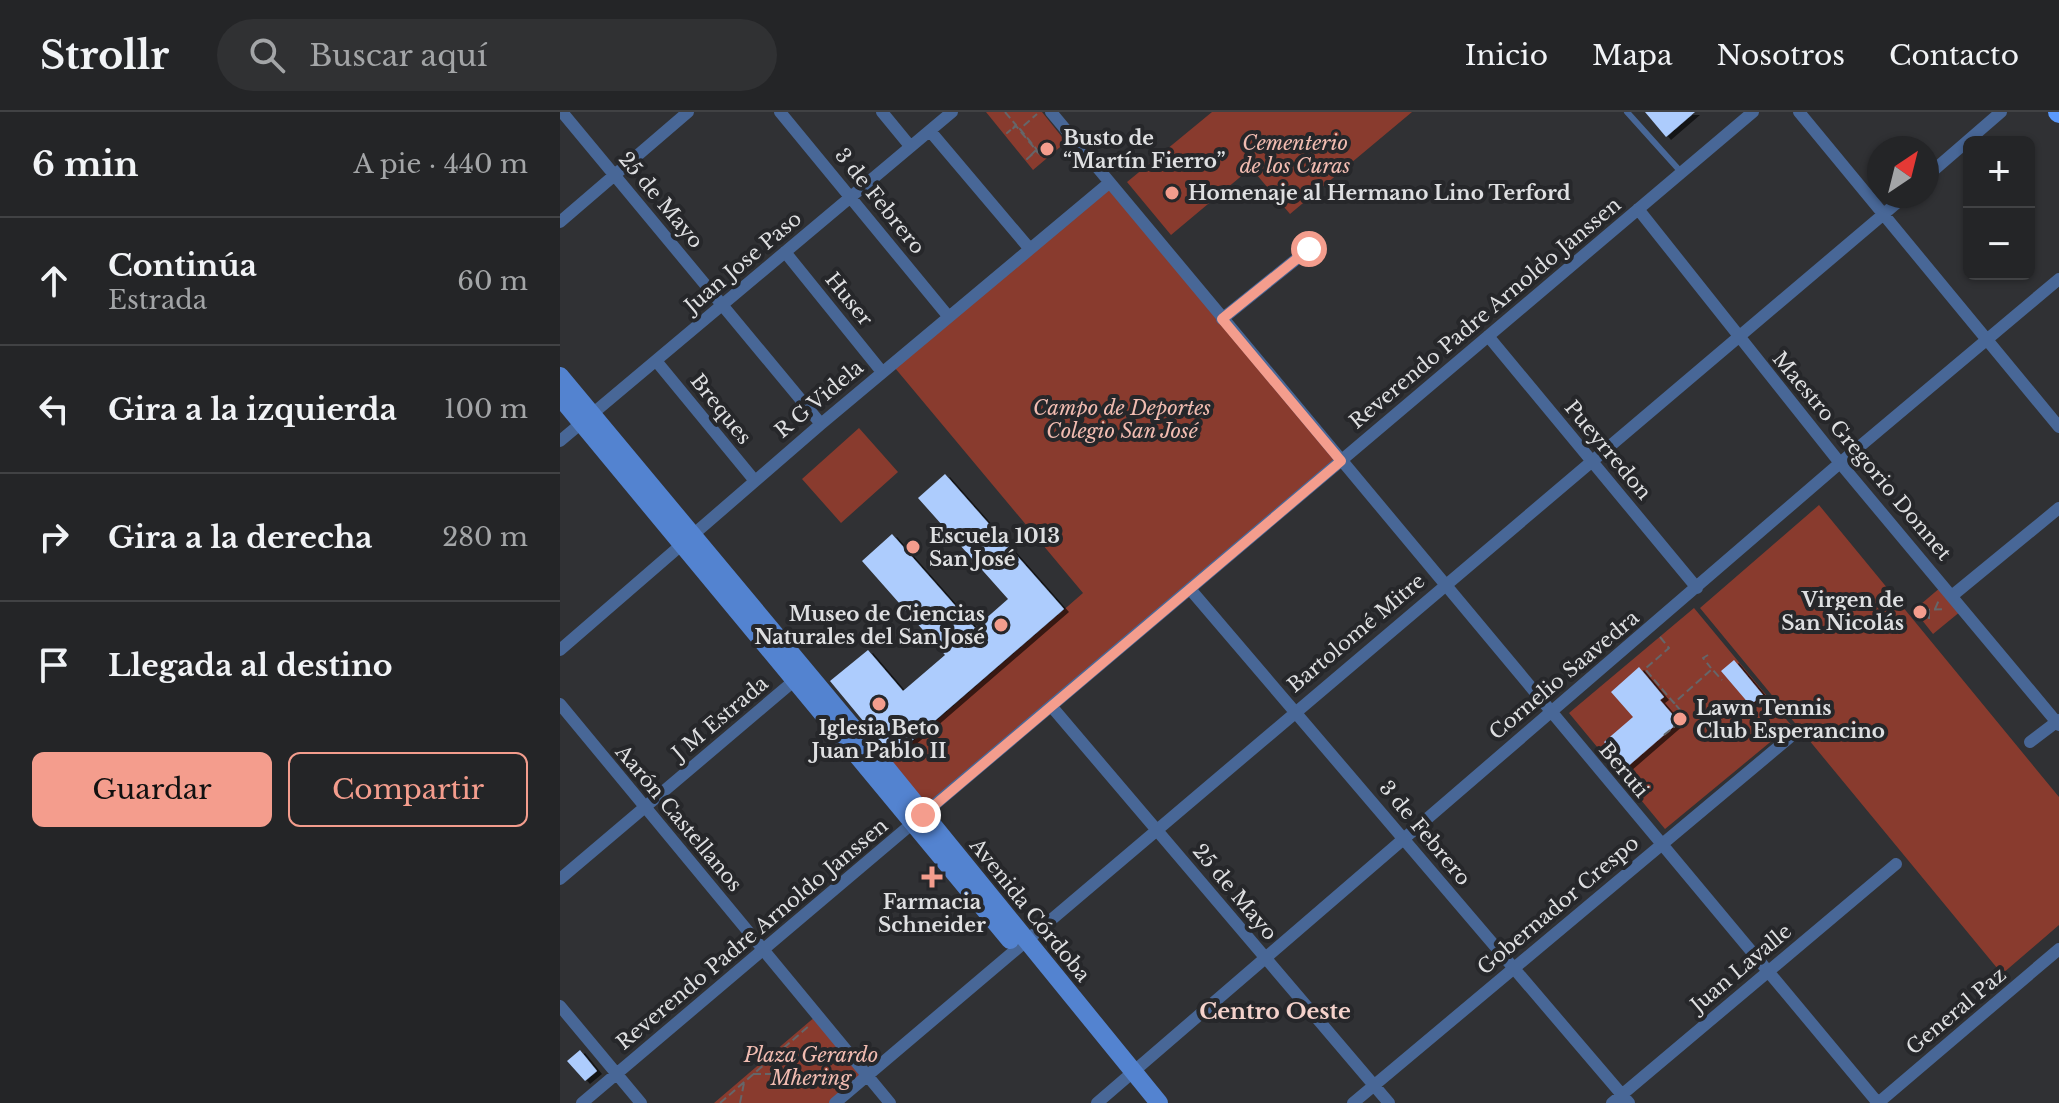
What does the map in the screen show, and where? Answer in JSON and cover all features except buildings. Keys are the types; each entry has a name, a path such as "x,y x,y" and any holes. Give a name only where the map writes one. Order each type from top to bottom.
{"main road":[{"name":"Avenida Córdoba","path":"560,376 586,418 1023,945 1128,1076 1143,1103"},
{"name":"Avenida Córdoba","path":"560,397 586,418"},
{"name":"Avenida Córdoba","path":"688,538 795,680 918,819"},
{"name":"Avenida Córdoba","path":"1128,1076 1159,1103"}],"street":[{"name":"25 de Mayo","path":"562,112 821,424"},
{"path":"560,222 688,112"},
{"name":"3 de Febrero","path":"780,112 948,316"},
{"path":"882,112 910,146"},
{"name":"Juan Jose Paso","path":"560,441 952,112"},
{"name":"Beruti","path":"1051,112 1878,1103"},
{"name":"Reverendo Padre Arnoldo Janssen","path":"582,1103 1753,112"},
{"path":"1799,112 2059,427"},
{"path":"1939,166 2001,112"},
{"path":"930,131 1029,248"},
{"name":"R G Videla","path":"560,650 882,372 1109,183"},
{"name":"Bartolomé Mitre","path":"835,1103 863,1075 1023,945 1443,585 1891,208"},
{"name":"Maestro Gregorio Donnet","path":"1638,209 1840,463 2058,722"},
{"path":"1222,319 1309,249"},
{"name":"Huser","path":"785,252 882,372"},
{"name":"Cornelio Saavedra","path":"1097,1103 1840,463 2059,279"},
{"name":"Pueyrredon","path":"1488,336 1697,588"},
{"name":"Breques","path":"657,362 755,481"},
{"path":"1953,595 2059,508"},
{"name":"3 de Febrero","path":"1190,589 1514,968 1621,1100"},
{"name":"J M Estrada","path":"560,879 795,680"},
{"name":"Aarón Castellanos","path":"560,704 863,1075 890,1103"},
{"name":"25 de Mayo","path":"1052,707 1389,1103"},
{"path":"2030,742 2058,722"},
{"name":"Gobernador Crespo","path":"1353,1103 1789,738"},
{"name":"Juan Lavalle","path":"1621,1100 1896,864"},
{"name":"General Paz","path":"1878,1103 2059,949"},
{"path":"560,1006 641,1103"}],"lane":[{"path":"1627,112 1681,173"}],"path":[{"path":"1006,112 1016,125 1007,133 1016,126 1036,150 1027,159 1036,151 1042,156 1020,129 1038,112"},
{"path":"1006,112 1019,128 1038,112"},
{"path":"1929,610 1929,619"},
{"path":"1651,628 1669,648 1645,669 1686,717 1664,735"},
{"path":"1708,655 1703,658 1722,680"},
{"path":"1674,703 1712,669"},
{"path":"720,1103 814,1021"},
{"path":"753,1074 863,1075"},
{"path":"740,1103 744,1081"}],"green space":[{"path":"986,112 1042,112 1066,142 1033,170"},
{"name":"Cementerio de los Curas","path":"1212,112 1412,112 1290,214 1251,168 1171,235 1127,182"},
{"name":"Campo de Deportes Colegio San José","path":"1109,183 1341,461 930,809 890,761 1083,593 895,368"},
{"path":"859,428 898,472 841,523 802,479"},
{"path":"1819,505 2059,797 2059,925 2002,974 1700,608"},
{"path":"1941,587 1961,611 1933,634 1914,610"},
{"name":"Lawn Tennis Club Esperancino","path":"1694,608 1791,725 1665,829 1569,713"},
{"name":"Plaza Gerardo Mhering","path":"816,1016 865,1075 833,1103 714,1103"}],"place":[{"name":"Busto de “Martín Fierro”","path":"1047,149"},
{"name":"Homenaje al Hermano Lino Terford","path":"1172,193"},
{"name":"Escuela 1013 San José","path":"913,547"},
{"name":"Virgen de San Nicolás","path":"1920,612"},
{"name":"Museo de Ciencias Naturales del San José","path":"1001,625"},
{"name":"Iglesia Beto Juan Pablo II","path":"879,704"},
{"name":"Lawn Tennis Club Esperancino","path":"1680,719"},
{"name":"Farmacia Schneider","path":"932,877"}],"district":[{"name":"Centro Oeste","path":"1275,1011"}],"route":[{"path":"923,815 1341,461 1222,319 1309,249"}]}
